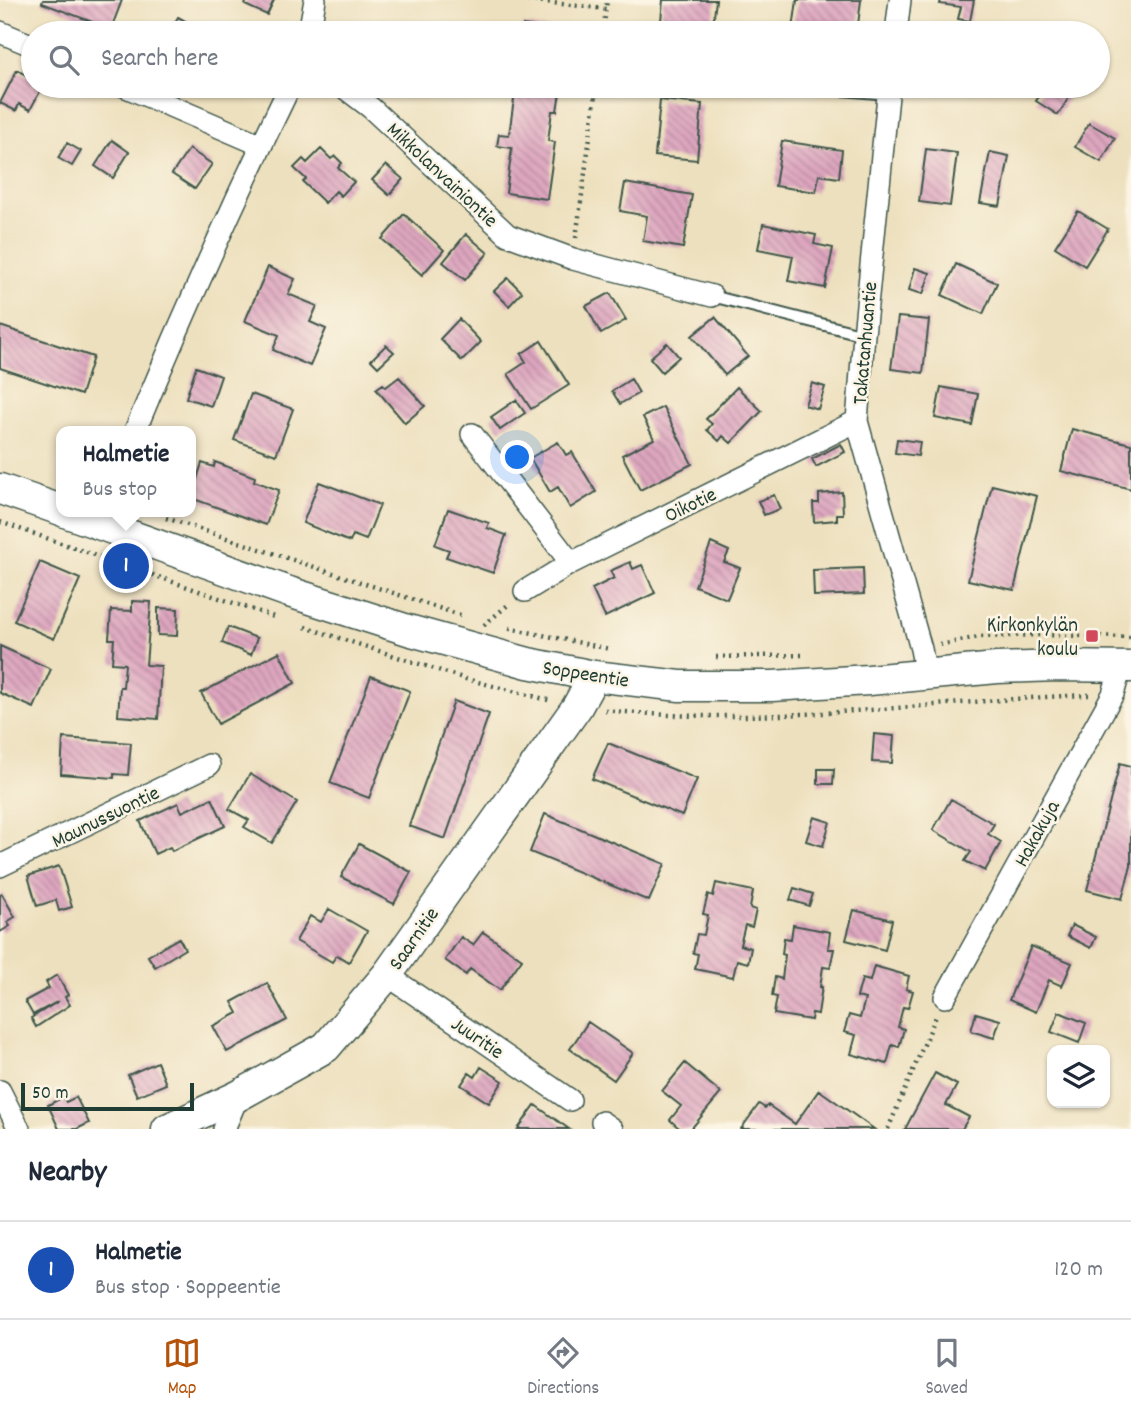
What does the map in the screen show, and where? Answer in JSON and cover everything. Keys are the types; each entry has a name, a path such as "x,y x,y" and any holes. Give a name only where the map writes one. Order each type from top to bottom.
{"main road":[{"name":"Soppeentie","path":"0,489 56,509"},
{"name":"Soppeentie","path":"100,518 277,588 408,630 528,663 594,676 680,686 772,686 923,662 997,668 1126,667"},
{"name":"Saarnitie","path":"167,1129 238,1096 326,1047 387,975 577,707 594,676"}],"street":[{"path":"311,21 315,0"},
{"path":"898,21 901,0"},
{"path":"0,32 21,41"},
{"path":"152,98 261,145"},
{"path":"137,426 284,98"},
{"name":"Mikkolanvainiontie","path":"358,98 508,235 573,260 712,296"},
{"name":"Takatanhuantie","path":"888,98 857,421 923,662"},
{"name":"Oikotie","path":"525,591 571,563 857,421"},
{"path":"472,434 571,563"},
{"name":"Hakakuja","path":"944,997 1126,667"},
{"name":"Maunussuontie","path":"0,866 209,765"},
{"name":"Juuritie","path":"387,975 570,1100"},
{"path":"0,1091 19,1129"},
{"path":"224,1129 238,1096"}],"lane":[{"path":"712,296 864,335"}],"path":[{"path":"527,0 606,9"},
{"path":"604,21 607,0"},
{"path":"573,260 595,98"},
{"path":"164,517 472,618"},
{"path":"496,625 485,623 525,591"},
{"path":"508,628 616,650"},
{"path":"923,662 979,637 1131,637"},
{"path":"711,657 803,655"},
{"path":"888,1129 944,997"}],"building":[{"path":"43,0 122,0 114,21 90,21 42,3"},
{"path":"247,0 274,0 267,15 245,5"},
{"path":"663,0 716,0 713,21 661,21"},
{"path":"797,0 861,0 858,21 794,21"},
{"path":"941,0 974,0 970,21 958,19 961,7 940,4"},
{"path":"17,70 21,72 21,98 36,98 30,110 19,104 16,111 0,103"},
{"path":"514,98 559,98 557,111 552,111 548,141 555,142 547,199 506,193 512,148 497,146 499,134 509,135"},
{"path":"1038,98 1069,98 1058,115 1036,101"},
{"path":"660,100 702,104 697,160 655,156"},
{"path":"1089,123 1115,138 1101,162 1075,147"},
{"path":"112,140 129,152 113,178 95,166"},
{"path":"782,141 842,150 839,178 819,175 816,192 775,186"},
{"path":"67,143 81,151 72,166 58,158"},
{"path":"189,149 212,164 195,189 172,174"},
{"path":"321,149 331,159 335,156 342,163 338,168 354,182 341,196 336,191 325,203 303,182 306,179 294,168 303,159 307,163"},
{"path":"926,149 957,153 950,206 919,202"},
{"path":"990,152 1009,156 1000,206 980,203"},
{"path":"386,165 403,179 389,195 372,180"},
{"path":"625,183 692,195 683,248 643,241 647,216 620,211"},
{"path":"1078,211 1108,229 1085,266 1055,247"},
{"path":"404,214 444,250 422,275 382,239"},
{"path":"763,224 816,235 814,244 833,248 825,288 788,281 793,256 758,249"},
{"path":"466,234 488,253 465,280 443,262"},
{"path":"956,264 997,283 983,314 942,295"},
{"path":"268,267 295,279 288,294 317,306 310,322 326,329 310,366 273,350 279,335 245,321"},
{"path":"915,268 930,273 923,294 909,290"},
{"path":"508,278 522,292 509,306 494,291"},
{"path":"610,293 626,320 601,334 586,306"},
{"path":"715,317 748,356 725,375 692,336"},
{"path":"898,317 929,320 923,373 891,369"},
{"path":"459,319 481,342 462,361 440,339"},
{"path":"0,326 93,357 81,395 0,368"},
{"path":"541,341 569,385 531,409 508,374 526,362 521,354"},
{"path":"667,343 679,357 662,372 650,358"},
{"path":"386,345 394,352 378,367 371,360"},
{"path":"196,367 221,376 211,406 186,398"},
{"path":"399,377 425,406 405,423 376,389 383,384 386,387"},
{"path":"631,379 639,393 620,404 612,391"},
{"path":"812,383 825,387 818,409 805,405"},
{"path":"737,387 762,411 731,443 723,436 719,441 707,430 712,424 706,419"},
{"path":"941,387 978,394 972,425 935,418"},
{"path":"251,394 293,409 276,455 234,440"},
{"path":"516,400 525,413 500,430 491,417"},
{"path":"663,407 692,464 640,490 622,455 654,439 643,417"},
{"path":"1072,429 1131,444 1131,489 1061,471"},
{"path":"897,439 920,442 918,456 895,453"},
{"path":"558,442 566,455 572,452 596,492 570,508 558,487 550,492 530,458"},
{"path":"841,444 845,452 816,467 812,459"},
{"path":"215,462 255,477 254,481 279,490 266,525 196,500 196,482 202,463 214,467"},
{"path":"319,482 380,505 366,540 353,535 350,542 303,523"},
{"path":"992,485 1037,496 1014,590 968,580"},
{"path":"842,492 843,514 837,514 837,520 814,522 813,503 819,503 819,494"},
{"path":"774,495 780,509 764,515 758,501"},
{"path":"448,509 489,523 487,528 506,535 493,573 446,557 449,550 435,545"},
{"path":"711,543 729,551 724,562 740,568 727,599 695,586"},
{"path":"40,562 80,579 54,639 14,621"},
{"path":"630,562 633,569 642,565 655,593 605,617 592,589 614,578 610,571"},
{"path":"863,568 864,594 814,596 813,570"},
{"path":"132,601 151,602 146,665 161,666 158,719 118,716 125,664 112,663 114,639 109,639 111,610 132,611"},
{"path":"158,608 178,609 177,636 158,635"},
{"path":"228,627 257,638 251,655 222,643"},
{"path":"0,646 51,669 34,708 0,693"},
{"path":"279,652 295,683 218,724 201,693"},
{"path":"371,676 410,691 369,798 330,783"},
{"path":"454,701 489,714 445,839 409,826"},
{"path":"874,734 894,736 892,763 872,762"},
{"path":"63,738 131,743 128,775 114,774 114,778 61,774"},
{"path":"608,743 697,779 682,816 592,779"},
{"path":"1120,763 1131,766 1131,866 1122,899 1087,890"},
{"path":"818,769 834,769 833,784 818,784"},
{"path":"250,774 297,802 272,843 244,827 249,820 229,809"},
{"path":"212,798 225,826 172,851 170,847 155,854 140,821 178,803 182,812"},
{"path":"951,799 994,824 988,834 1001,842 985,871 965,861 971,852 933,830"},
{"path":"545,814 665,864 649,901 530,852"},
{"path":"814,817 830,822 823,846 806,841"},
{"path":"359,844 411,872 394,904 341,877"},
{"path":"59,866 72,907 59,911 56,900 37,906 28,876"},
{"path":"716,883 753,891 750,908 756,910 752,927 745,925 740,945 751,948 748,963 737,960 733,977 695,969 698,954 693,953 697,934 704,935 708,915 703,914 708,894 713,896"},
{"path":"794,888 813,894 809,906 790,900"},
{"path":"2,894 15,917 7,922 10,926 0,932 0,895"},
{"path":"329,909 367,931 349,962 337,955 332,962 296,941 310,916 321,922"},
{"path":"854,910 892,920 885,950 846,940"},
{"path":"793,925 830,932 828,949 834,949 830,968 823,967 818,1014 812,1013 811,1020 774,1014 777,997 772,996 775,977 782,979 784,938 791,939"},
{"path":"1072,925 1096,937 1091,948 1067,936"},
{"path":"483,932 522,959 500,990 470,969 466,975 445,960 461,937 473,945"},
{"path":"179,938 185,949 155,967 148,956"},
{"path":"1031,946 1072,963 1062,986 1049,980 1036,1012 1009,1000"},
{"path":"874,966 909,976 906,989 913,991 908,1008 903,1007 898,1027 904,1029 899,1047 892,1045 887,1064 851,1054 856,1035 844,1032 849,1015 860,1018 865,999 857,997 862,979 870,981"},
{"path":"57,975 68,995 65,997 70,1005 36,1027 31,1018 59,1001 33,1015 25,1001 49,988 46,982"},
{"path":"267,983 287,1020 227,1052 213,1026 238,1013 232,1002"},
{"path":"1059,1012 1086,1023 1079,1043 1051,1032"},
{"path":"976,1013 1000,1020 994,1038 971,1031"},
{"path":"588,1022 633,1053 614,1080 570,1049"},
{"path":"157,1062 166,1084 137,1096 128,1075"},
{"path":"685,1063 721,1093 691,1129 680,1129 670,1120 681,1106 662,1091"},
{"path":"481,1067 503,1081 489,1103 461,1085 469,1073 475,1077"},
{"path":"935,1073 957,1085 946,1105 969,1117 962,1129 905,1129"},
{"path":"819,1090 874,1129 741,1129 759,1104 765,1108 768,1105 795,1124"},
{"path":"63,1097 66,1102 76,1097 89,1123 77,1129 59,1129 48,1105"},
{"path":"535,1105 569,1129 518,1129"}],"place":[{"name":"Halmetie","path":"126,566"},
{"name":"Kirkonkylän koulu","path":"1092,636"}]}
